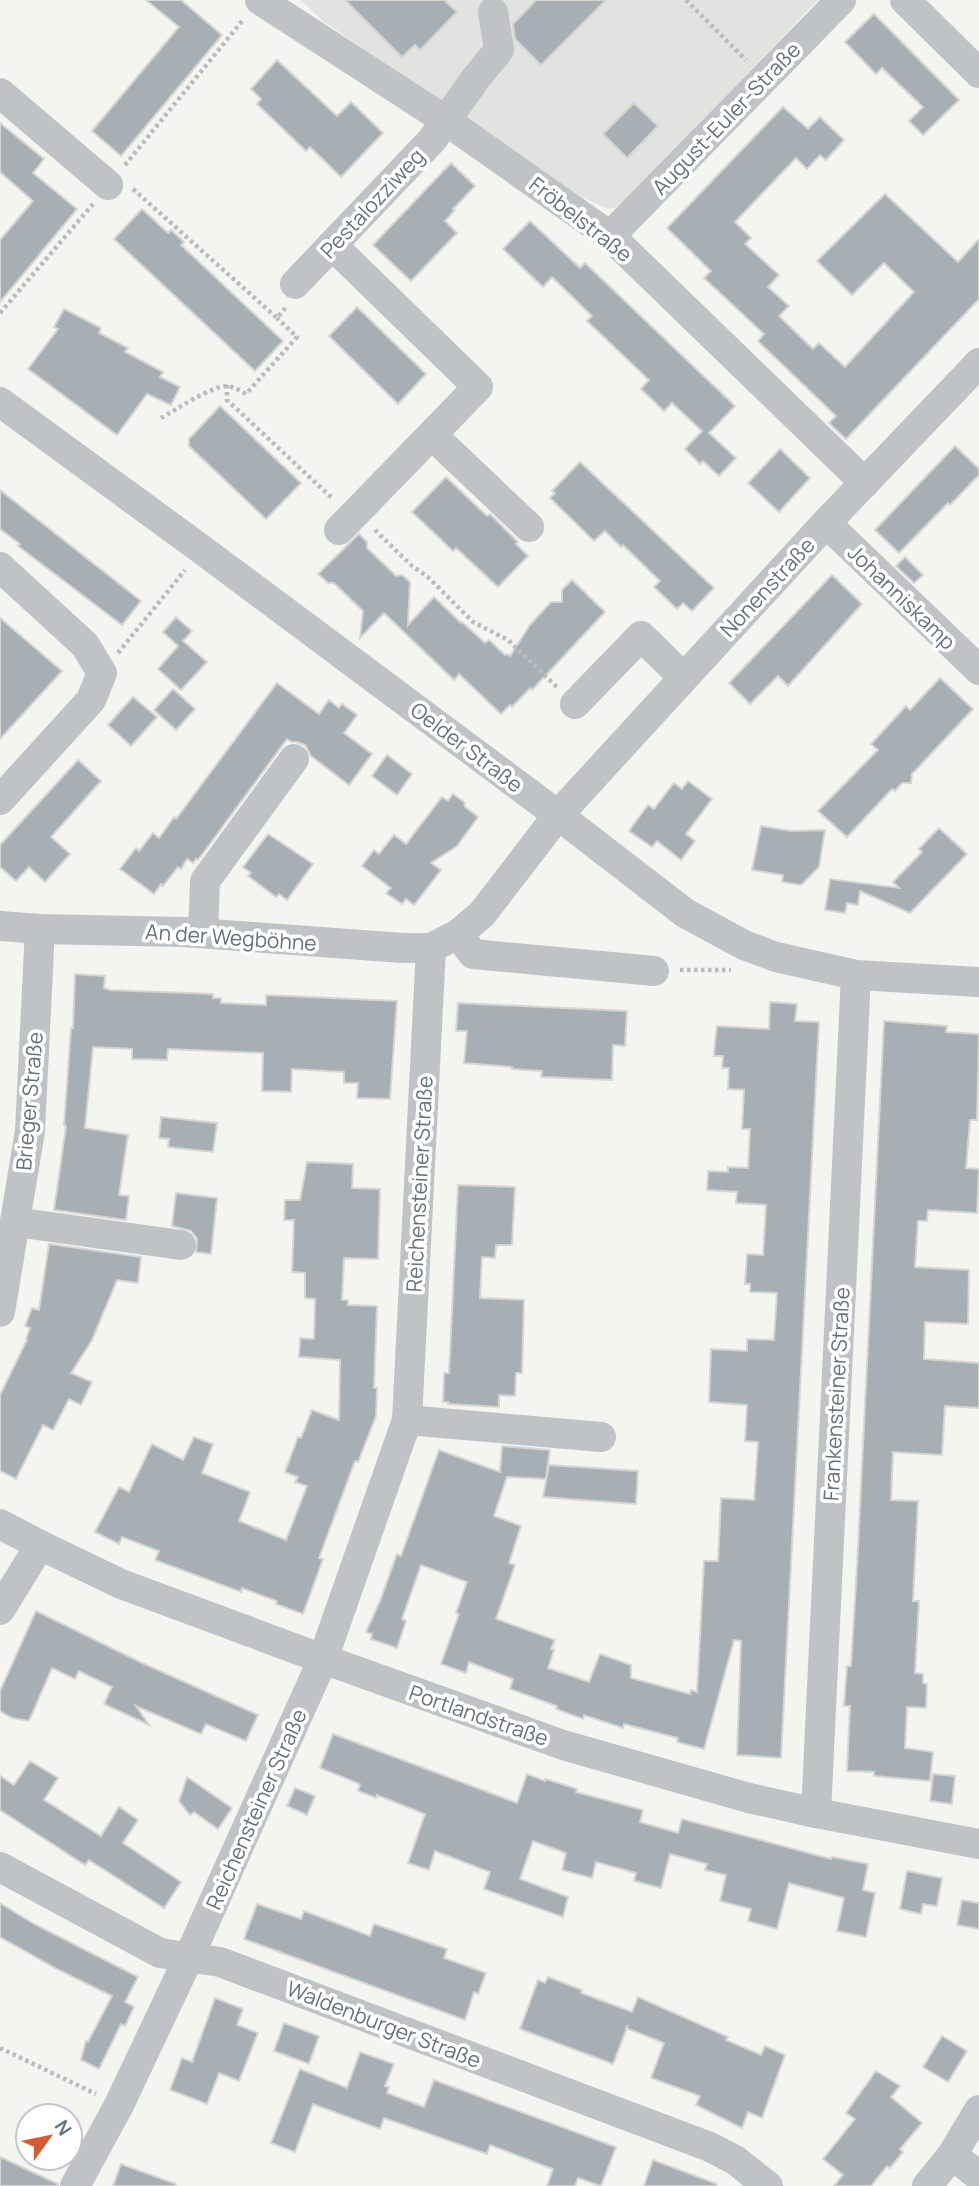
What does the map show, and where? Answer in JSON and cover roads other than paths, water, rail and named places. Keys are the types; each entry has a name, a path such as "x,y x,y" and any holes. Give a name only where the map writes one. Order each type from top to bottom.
{"street":[{"name":"August-Euler-Straße","path":"610,236 841,0"},
{"path":"905,0 977,67"},
{"name":"Fröbelstraße","path":"255,5 445,120 610,236 865,483"},
{"name":"Pestalozziweg","path":"295,284 432,140 499,50 493,12"},
{"path":"0,93 113,180"},
{"path":"332,245 478,387 349,519"},
{"name":"Nonenstraße","path":"558,815 826,523 979,363"},
{"name":"Oelder Straße","path":"0,402 558,815 685,913 744,945 776,957 856,975 979,982"},
{"path":"432,435 529,527"},
{"name":"Johanniskamp","path":"826,523 979,670"},
{"path":"0,567 85,645 102,673 91,700 0,800"},
{"path":"575,705 640,636 683,677"},
{"path":"203,933 205,881 294,759"},
{"name":"An der Wegböhne","path":"0,926 203,933 391,948 431,948 458,934 482,914 558,815"},
{"name":"Brieger Straße","path":"0,1312 30,1131 40,929"},
{"path":"458,934 473,954 654,971"},
{"name":"Reichensteiner Straße","path":"75,2186 119,2105 189,1957 323,1659 407,1420 431,948"},
{"name":"Frankensteiner Straße","path":"816,1813 856,975"},
{"path":"15,1222 181,1245"},
{"path":"407,1420 601,1437"},
{"name":"Portlandstraße","path":"0,1524 121,1584 563,1745 749,1798 979,1844"},
{"path":"0,1609 40,1545"},
{"name":"Waldenburger Straße","path":"0,1867 160,1953 220,1962 710,2147 735,2160 768,2186"},
{"path":"927,2186 952,2155 979,2110"},
{"path":"952,2155 979,2176"}]}
